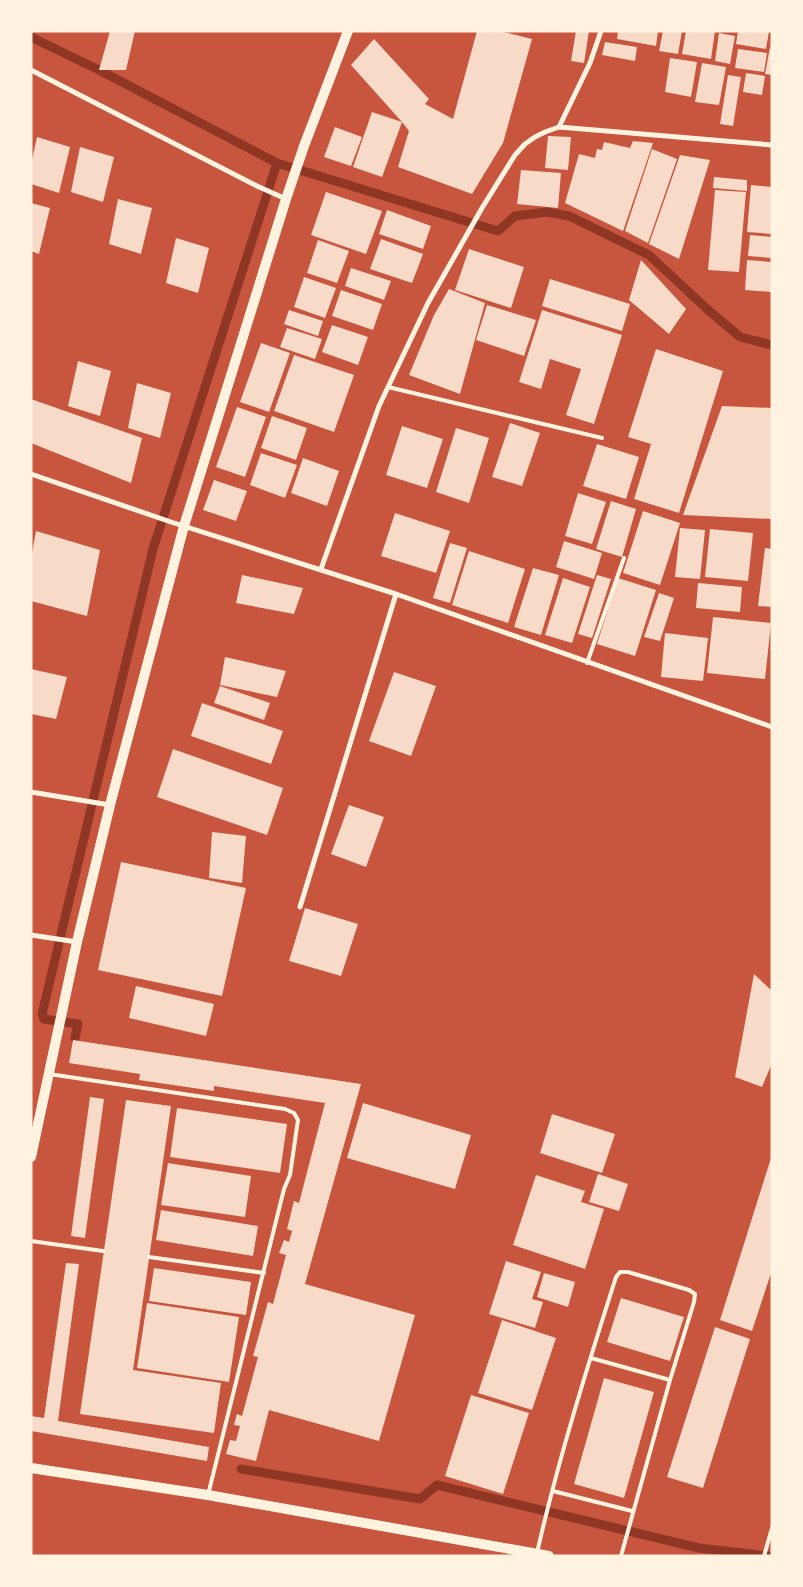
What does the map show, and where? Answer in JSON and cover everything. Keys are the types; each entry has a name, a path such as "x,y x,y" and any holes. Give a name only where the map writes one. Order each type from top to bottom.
{"main road":[{"path":"31,1158 77,942 110,805 184,526 286,199 348,31"},
{"path":"31,1468 208,1495 505,1552 537,1553 550,1556"}],"street":[{"path":"559,127 590,63 601,31"},
{"path":"31,70 286,199"},
{"path":"321,569 379,406 428,302 482,208 515,155 525,144 545,132 559,127 772,146"},
{"path":"31,474 171,522 396,594 772,727"},
{"path":"300,908 396,594"},
{"path":"31,792 110,805"},
{"path":"31,935 77,942"}],"lane":[{"path":"388,387 602,438"},
{"path":"587,663 624,558"},
{"path":"49,1074 285,1110 294,1113 298,1120 290,1175 284,1189 208,1495"},
{"path":"31,1241 104,1251"},
{"path":"149,1257 264,1274"},
{"path":"537,1553 549,1502 616,1277 620,1272 628,1272 689,1290 695,1294 632,1511 621,1556"},
{"path":"591,1358 670,1380"},
{"path":"553,1491 632,1511"},
{"path":"764,1556 772,1528"}],"building":[{"path":"110,31 135,31 126,70 99,70"},
{"path":"477,31 500,31 532,39 503,143 472,194 398,167 409,131 351,65 374,39 429,99 425,104 453,119"},
{"path":"576,31 589,31 584,63 571,61"},
{"path":"618,31 658,31 656,46 617,39"},
{"path":"663,31 682,31 678,54 659,51"},
{"path":"686,31 715,31 711,59 682,54"},
{"path":"738,31 769,31 766,49 736,44"},
{"path":"719,33 735,36 730,64 715,61"},
{"path":"605,42 637,47 635,61 602,55"},
{"path":"770,47 772,47 772,75 765,74"},
{"path":"738,49 767,53 764,72 735,68"},
{"path":"670,58 697,62 691,97 665,92"},
{"path":"702,63 726,67 719,105 695,102"},
{"path":"746,73 765,76 762,95 743,92"},
{"path":"728,75 741,77 733,126 720,124"},
{"path":"372,112 402,122 382,177 353,167"},
{"path":"335,127 362,137 351,166 324,157"},
{"path":"548,136 571,137 568,170 545,168"},
{"path":"37,137 70,147 59,193 31,184 31,164"},
{"path":"633,141 653,143 623,231 565,203 579,154 595,158 597,149 602,150 604,142 630,148"},
{"path":"80,147 114,157 103,202 71,192"},
{"path":"652,149 677,159 648,243 625,231"},
{"path":"680,155 710,160 679,259 649,244"},
{"path":"521,170 561,173 558,208 517,204"},
{"path":"714,177 747,180 747,191 713,188"},
{"path":"751,185 772,187 772,234 747,232"},
{"path":"715,190 746,192 739,272 708,270"},
{"path":"326,192 382,211 366,254 311,235"},
{"path":"118,199 152,208 141,254 109,244"},
{"path":"31,203 50,208 39,254 31,251"},
{"path":"387,210 431,226 423,249 379,234"},
{"path":"750,235 772,237 772,258 748,256"},
{"path":"176,238 209,248 198,293 166,283"},
{"path":"381,239 423,254 412,283 370,269"},
{"path":"318,240 349,251 337,283 307,273"},
{"path":"469,249 524,267 511,308 455,290"},
{"path":"641,260 686,309 669,334 629,300"},
{"path":"747,260 772,262 772,292 745,290"},
{"path":"351,268 391,281 384,300 345,286"},
{"path":"304,277 336,288 325,318 294,307"},
{"path":"550,279 630,304 622,331 542,306"},
{"path":"449,289 485,303 460,394 409,375 434,315"},
{"path":"341,290 382,304 373,330 332,316"},
{"path":"487,305 536,320 524,356 476,340"},
{"path":"289,310 323,321 318,336 284,324"},
{"path":"542,310 622,335 594,424 566,415 581,369 550,359 541,389 519,382"},
{"path":"332,325 368,337 358,365 322,352"},
{"path":"287,328 322,339 315,359 280,347"},
{"path":"261,343 290,353 269,412 240,402"},
{"path":"656,349 723,371 679,513 634,499 651,444 628,437"},
{"path":"294,355 354,375 334,432 274,411"},
{"path":"78,361 111,371 100,416 68,406"},
{"path":"137,383 171,393 160,438 128,428"},
{"path":"31,399 142,438 131,483 31,443"},
{"path":"722,406 772,408 772,519 683,515"},
{"path":"237,407 266,417 245,477 216,467"},
{"path":"272,416 307,428 296,460 261,448"},
{"path":"510,423 540,433 522,486 492,477"},
{"path":"402,426 443,439 427,488 386,475"},
{"path":"456,428 489,438 469,503 436,492"},
{"path":"597,444 639,457 626,499 583,486"},
{"path":"261,453 297,465 285,498 250,485"},
{"path":"303,458 339,471 327,506 291,493"},
{"path":"214,480 247,491 236,521 203,510"},
{"path":"578,493 606,502 592,544 565,536"},
{"path":"611,501 636,509 622,557 596,549"},
{"path":"643,511 680,523 660,585 623,573"},
{"path":"395,513 450,531 436,573 381,556"},
{"path":"680,528 705,530 700,579 675,577"},
{"path":"710,529 753,533 748,581 705,577"},
{"path":"36,531 100,550 87,616 31,601 31,559"},
{"path":"564,541 602,553 594,579 556,567"},
{"path":"450,543 467,548 450,603 433,598"},
{"path":"765,548 772,549 772,607 758,606"},
{"path":"469,551 525,569 508,623 452,605"},
{"path":"533,568 559,575 541,635 514,627"},
{"path":"242,575 303,588 294,614 236,603"},
{"path":"597,575 611,579 592,638 578,634"},
{"path":"563,578 590,587 572,643 545,635"},
{"path":"618,578 656,590 635,656 597,644"},
{"path":"698,583 742,587 740,612 696,608"},
{"path":"659,593 674,598 660,641 644,637"},
{"path":"713,617 771,623 765,679 707,673"},
{"path":"665,633 708,638 703,681 661,677"},
{"path":"225,657 286,671 277,697 220,685"},
{"path":"31,669 67,677 56,719 31,714"},
{"path":"394,672 436,686 411,756 369,741"},
{"path":"220,686 270,703 264,720 214,703"},
{"path":"202,703 283,731 271,764 191,736"},
{"path":"173,749 283,788 267,835 157,797"},
{"path":"349,805 384,817 366,867 331,854"},
{"path":"212,832 246,836 242,883 209,878"},
{"path":"121,862 246,888 222,996 98,970"},
{"path":"305,908 358,924 341,976 289,961"},
{"path":"754,974 772,991 772,1063 762,1087 735,1077"},
{"path":"136,986 214,1004 206,1036 129,1018"},
{"path":"73,1040 361,1084 305,1284 415,1315 379,1441 269,1410 256,1461 226,1454 230,1440 236,1441 240,1426 234,1425 237,1414 242,1416 258,1357 253,1356 268,1302 273,1304 286,1255 279,1253 284,1240 289,1242 292,1231 287,1229 294,1201 299,1203 325,1103 214,1086 214,1091 139,1080 140,1074 69,1063"},
{"path":"90,1097 104,1099 85,1238 71,1236"},
{"path":"126,1100 171,1106 133,1370 221,1383 214,1433 80,1414"},
{"path":"363,1103 471,1135 455,1189 347,1158"},
{"path":"177,1108 287,1124 280,1173 170,1157"},
{"path":"552,1114 615,1134 602,1173 540,1153"},
{"path":"771,1158 772,1270 752,1331 720,1320"},
{"path":"168,1163 251,1176 245,1217 161,1205"},
{"path":"598,1174 628,1184 619,1211 589,1202"},
{"path":"536,1175 585,1191 581,1202 604,1209 585,1269 513,1245"},
{"path":"161,1210 258,1226 253,1256 156,1240"},
{"path":"506,1261 541,1272 532,1299 543,1302 535,1328 489,1314"},
{"path":"66,1263 79,1264 58,1421 209,1447 207,1461 31,1431 31,1416 44,1418"},
{"path":"154,1268 251,1282 246,1315 149,1301"},
{"path":"544,1273 575,1282 568,1307 537,1297"},
{"path":"621,1298 684,1317 670,1361 607,1342"},
{"path":"147,1303 239,1317 229,1382 137,1368"},
{"path":"502,1320 556,1338 532,1410 478,1393"},
{"path":"715,1327 750,1339 703,1488 667,1477"},
{"path":"604,1378 654,1392 624,1498 574,1484"},
{"path":"471,1395 529,1413 503,1494 445,1476"}],"waterway":[{"path":"31,37 99,70 277,163 498,231 515,216 547,212 569,216 649,255 740,337 772,345"},
{"path":"75,1038 78,1024 44,1019 42,1014 153,549 277,163"},
{"path":"241,1469 420,1499 437,1485 699,1548 768,1556"}]}
